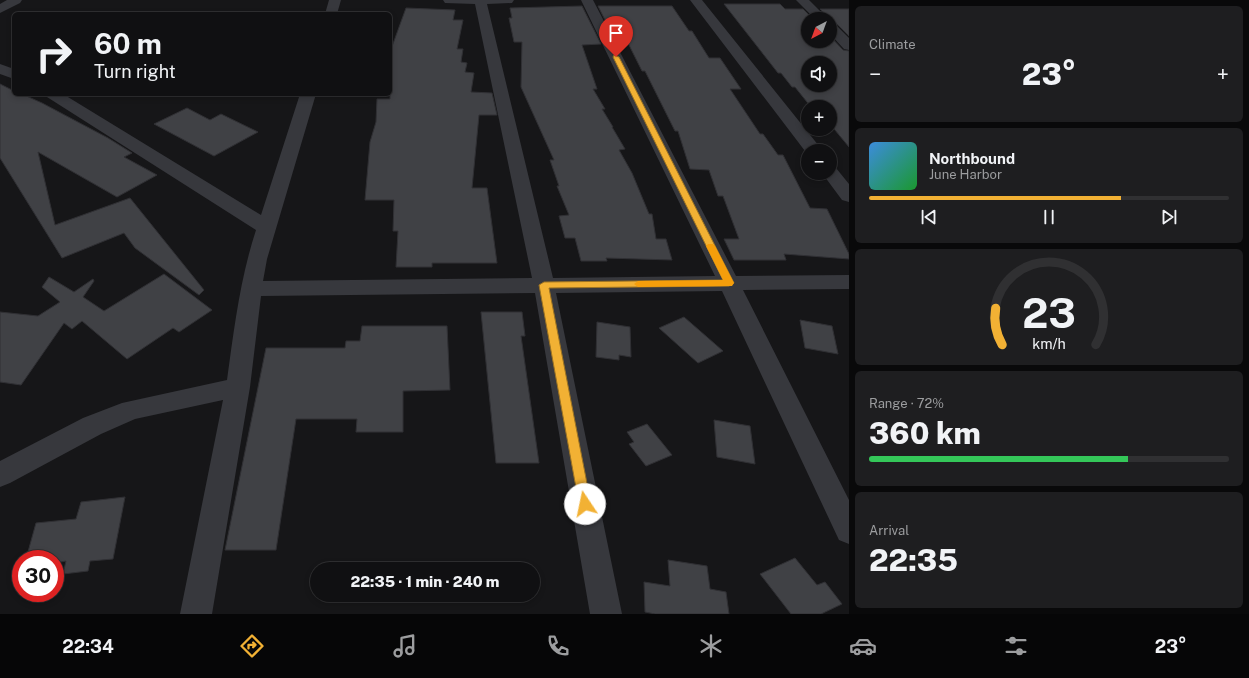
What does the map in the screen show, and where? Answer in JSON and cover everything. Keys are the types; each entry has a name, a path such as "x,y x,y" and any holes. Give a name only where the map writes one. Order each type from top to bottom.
{"street":[{"path":"0,9 16,0"},
{"path":"332,12 335,0"},
{"path":"449,0 508,0"},
{"path":"480,0 544,285 606,614"},
{"path":"587,0 729,283 849,530"},
{"path":"696,0 809,144"},
{"path":"802,0 815,12"},
{"path":"837,34 849,46"},
{"path":"0,68 12,74"},
{"path":"56,96 266,227"},
{"path":"196,614 238,387 251,289 257,259 307,96"},
{"path":"836,180 849,196"},
{"path":"251,289 849,282"},
{"path":"0,475 92,426 131,410 238,387"}],"building":[{"path":"724,4 780,4 785,9 803,9 806,12 801,12 801,48 837,48 837,44 843,50 849,51 849,147 837,132 837,100 805,100 795,87 792,87 781,73 778,73"},
{"path":"582,6 601,44 582,45 597,89 593,89 605,109 602,109 625,149 619,150 632,173 649,214 652,214 656,239 666,239 672,260 606,258 607,261 581,261 575,238 565,238 559,216 569,215 557,186 559,186 550,160 554,160 521,87 522,42 514,42 509,18 512,18 510,8"},
{"path":"598,6 672,6 689,31 692,31 709,58 720,58 741,89 730,89 760,134 763,134 778,155 783,155 810,208 827,209 849,254 849,259 784,254 786,260 734,260 724,239 739,239 723,196 718,196 709,170 690,169 678,131 675,131 645,71 642,71 628,43 617,44"},
{"path":"406,8 455,10 453,20 463,20 457,49 463,49 461,62 467,63 465,72 474,73 471,92 492,93 497,115 479,115 472,188 487,188 497,263 432,263 432,267 396,267 398,231 393,231 394,200 365,200 370,142 376,122 377,99 390,99 390,96 392,96 392,46"},
{"path":"820,9 849,9 849,36 837,24 837,12 823,12"},
{"path":"0,84 12,90 12,96 26,96 42,103 108,138 132,153 124,157 157,175 117,197 38,152 55,225 130,198 204,290 199,295 135,248 124,233 62,258 0,158"},
{"path":"187,108 210,120 221,114 258,132 214,156 154,124"},
{"path":"164,274 212,310 179,332 173,328 127,359 82,321 72,329 64,323 21,385 0,382 0,312 38,316 60,302 42,287 49,277 74,292 93,279 94,281 83,297 104,311"},
{"path":"481,312 522,312 525,336 521,336 539,463 496,463"},
{"path":"684,317 723,351 698,363 659,328"},
{"path":"800,320 832,326 838,354 805,348"},
{"path":"597,322 630,327 631,357 619,355 619,360 596,357"},
{"path":"362,326 447,326 450,390 403,391 403,432 356,432 357,419 296,419 276,550 225,550 266,348 345,348 346,341 360,341"},
{"path":"714,420 750,426 755,464 717,457"},
{"path":"647,424 672,455 646,466 629,444 634,442 627,432"},
{"path":"125,497 113,559 90,561 88,571 64,574 66,561 64,561 64,550 28,550 36,523 76,519 81,502"},
{"path":"795,558 817,585 825,582 842,604 821,614 791,614 760,574"},
{"path":"668,560 707,566 710,589 726,592 729,614 655,614 645,612 644,582 670,586"}],"slow traffic":[{"path":"638,284 729,283 711,246"}],"route":[{"path":"585,504 544,285 729,283 616,57"}]}
